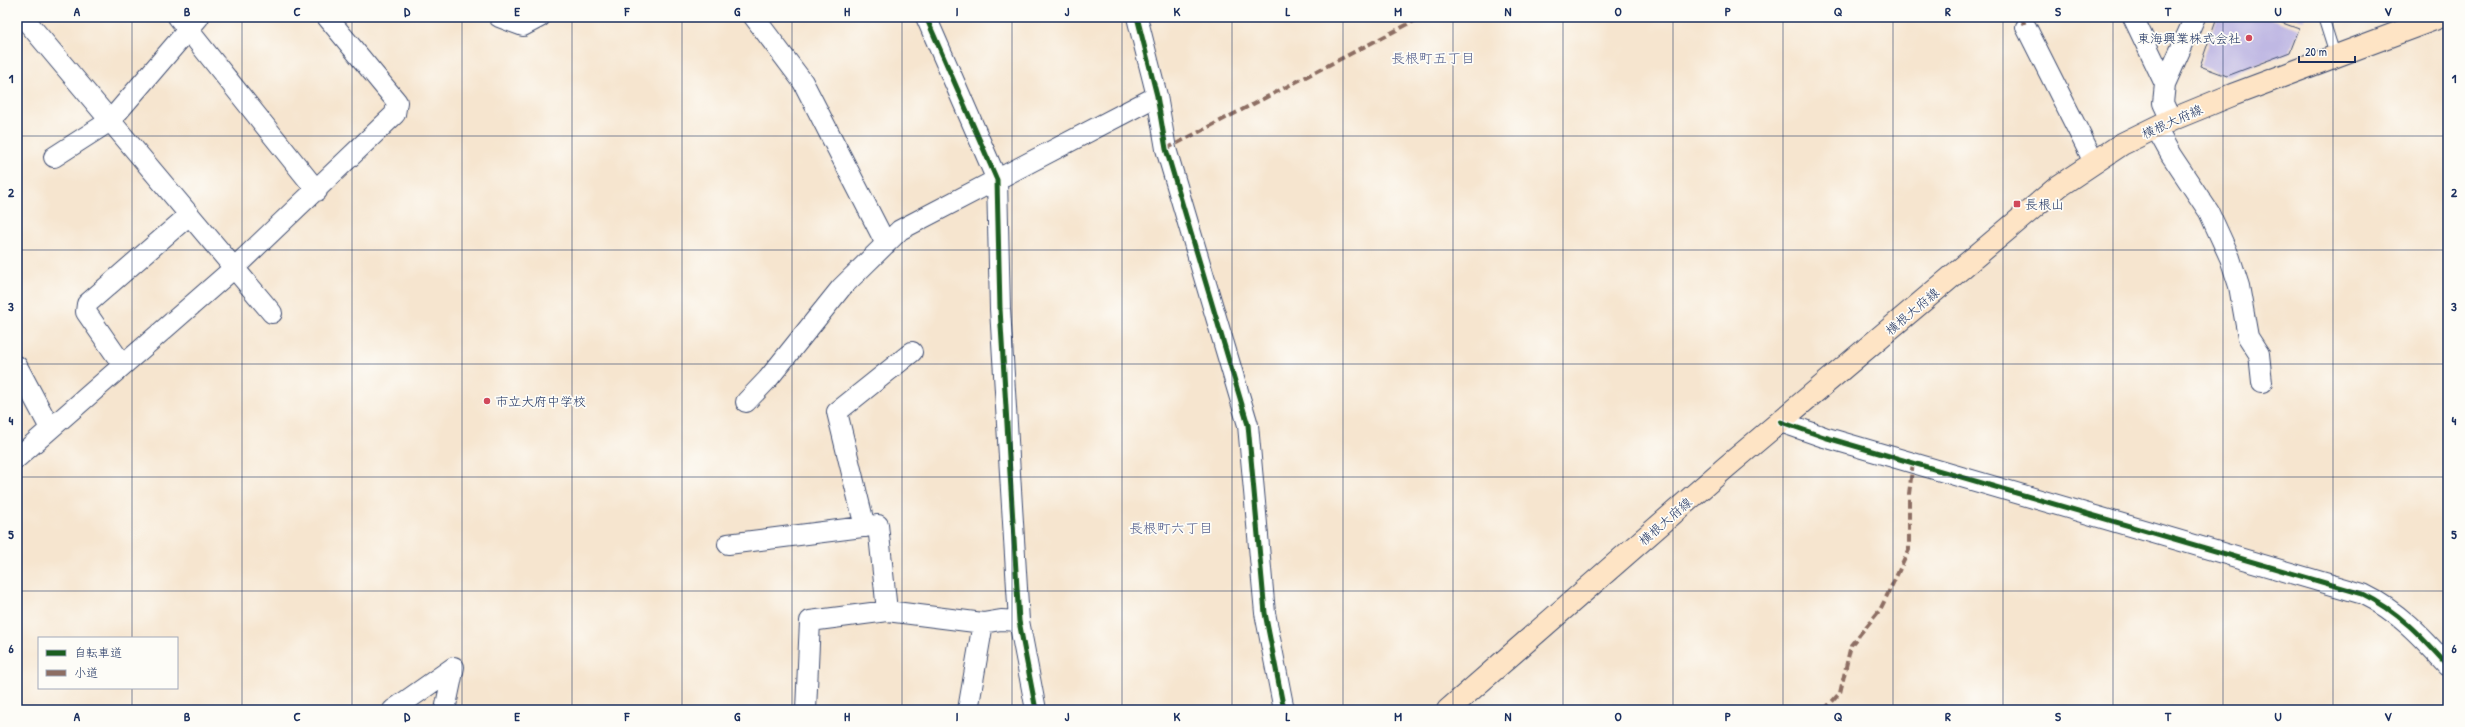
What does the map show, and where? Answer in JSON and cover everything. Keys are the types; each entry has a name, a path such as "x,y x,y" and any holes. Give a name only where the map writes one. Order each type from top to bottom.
{"main road":[{"name":"横根大府線","path":"1448,710 1725,468 2059,186 2122,144 2163,124 2335,56 2440,17"}],"street":[{"path":"23,17 188,216 272,313"},
{"path":"17,458 122,364 233,269 317,191 395,114 397,102 327,17"},
{"path":"499,17 523,26 540,17"},
{"path":"754,17 803,82 886,244"},
{"path":"926,17 997,180 1000,309 1019,621 1036,710"},
{"path":"1137,17 1157,96 1166,149 1248,425 1265,613 1284,710"},
{"path":"2134,17 2165,84"},
{"path":"2196,17 2165,84 2163,124 2171,155 2209,212 2230,258 2239,286 2248,337 2259,354 2262,382"},
{"path":"54,157 110,121 188,21 317,191"},
{"path":"2026,27 2094,162"},
{"path":"746,402 768,379 841,288 900,230 1157,96"},
{"path":"122,364 86,312 87,304 188,216"},
{"path":"865,526 837,412 912,352"},
{"path":"17,366 50,428"},
{"path":"1781,422 1824,437 2363,594 2382,604 2415,629 2448,666"},
{"path":"728,544 878,525 887,611"},
{"path":"806,710 810,621 887,611 983,623 1001,620 1019,621"},
{"path":"968,710 983,623"},
{"path":"393,710 454,667 445,710"}],"lane":[{"path":"2323,17 2335,56"}],"building":[{"path":"2217,17 2266,17 2299,29 2290,52 2227,76 2200,66"},
{"path":"2291,17 2305,17 2304,21"}],"marked path":[{"path":"1166,149 1422,17"},
{"path":"2021,17 2026,27"},
{"path":"1824,710 1840,693 1851,645 1880,610 1909,550 1909,494 1913,462"}],"cycle path":[{"path":"926,17 997,180 1000,309 1019,621 1036,710"},
{"path":"1137,17 1157,96 1166,149 1248,425 1265,613 1284,710"},
{"path":"1781,422 1824,437 2363,594 2387,608 2409,626 2448,666"}],"place":[{"name":"東海興業株式会社","path":"2249,38"},
{"name":"長根山","path":"2017,204"},
{"name":"市立大府中学校","path":"487,401"}],"district":[{"name":"長根町五丁目","path":"1433,57"},
{"name":"長根町六丁目","path":"1171,527"}]}
